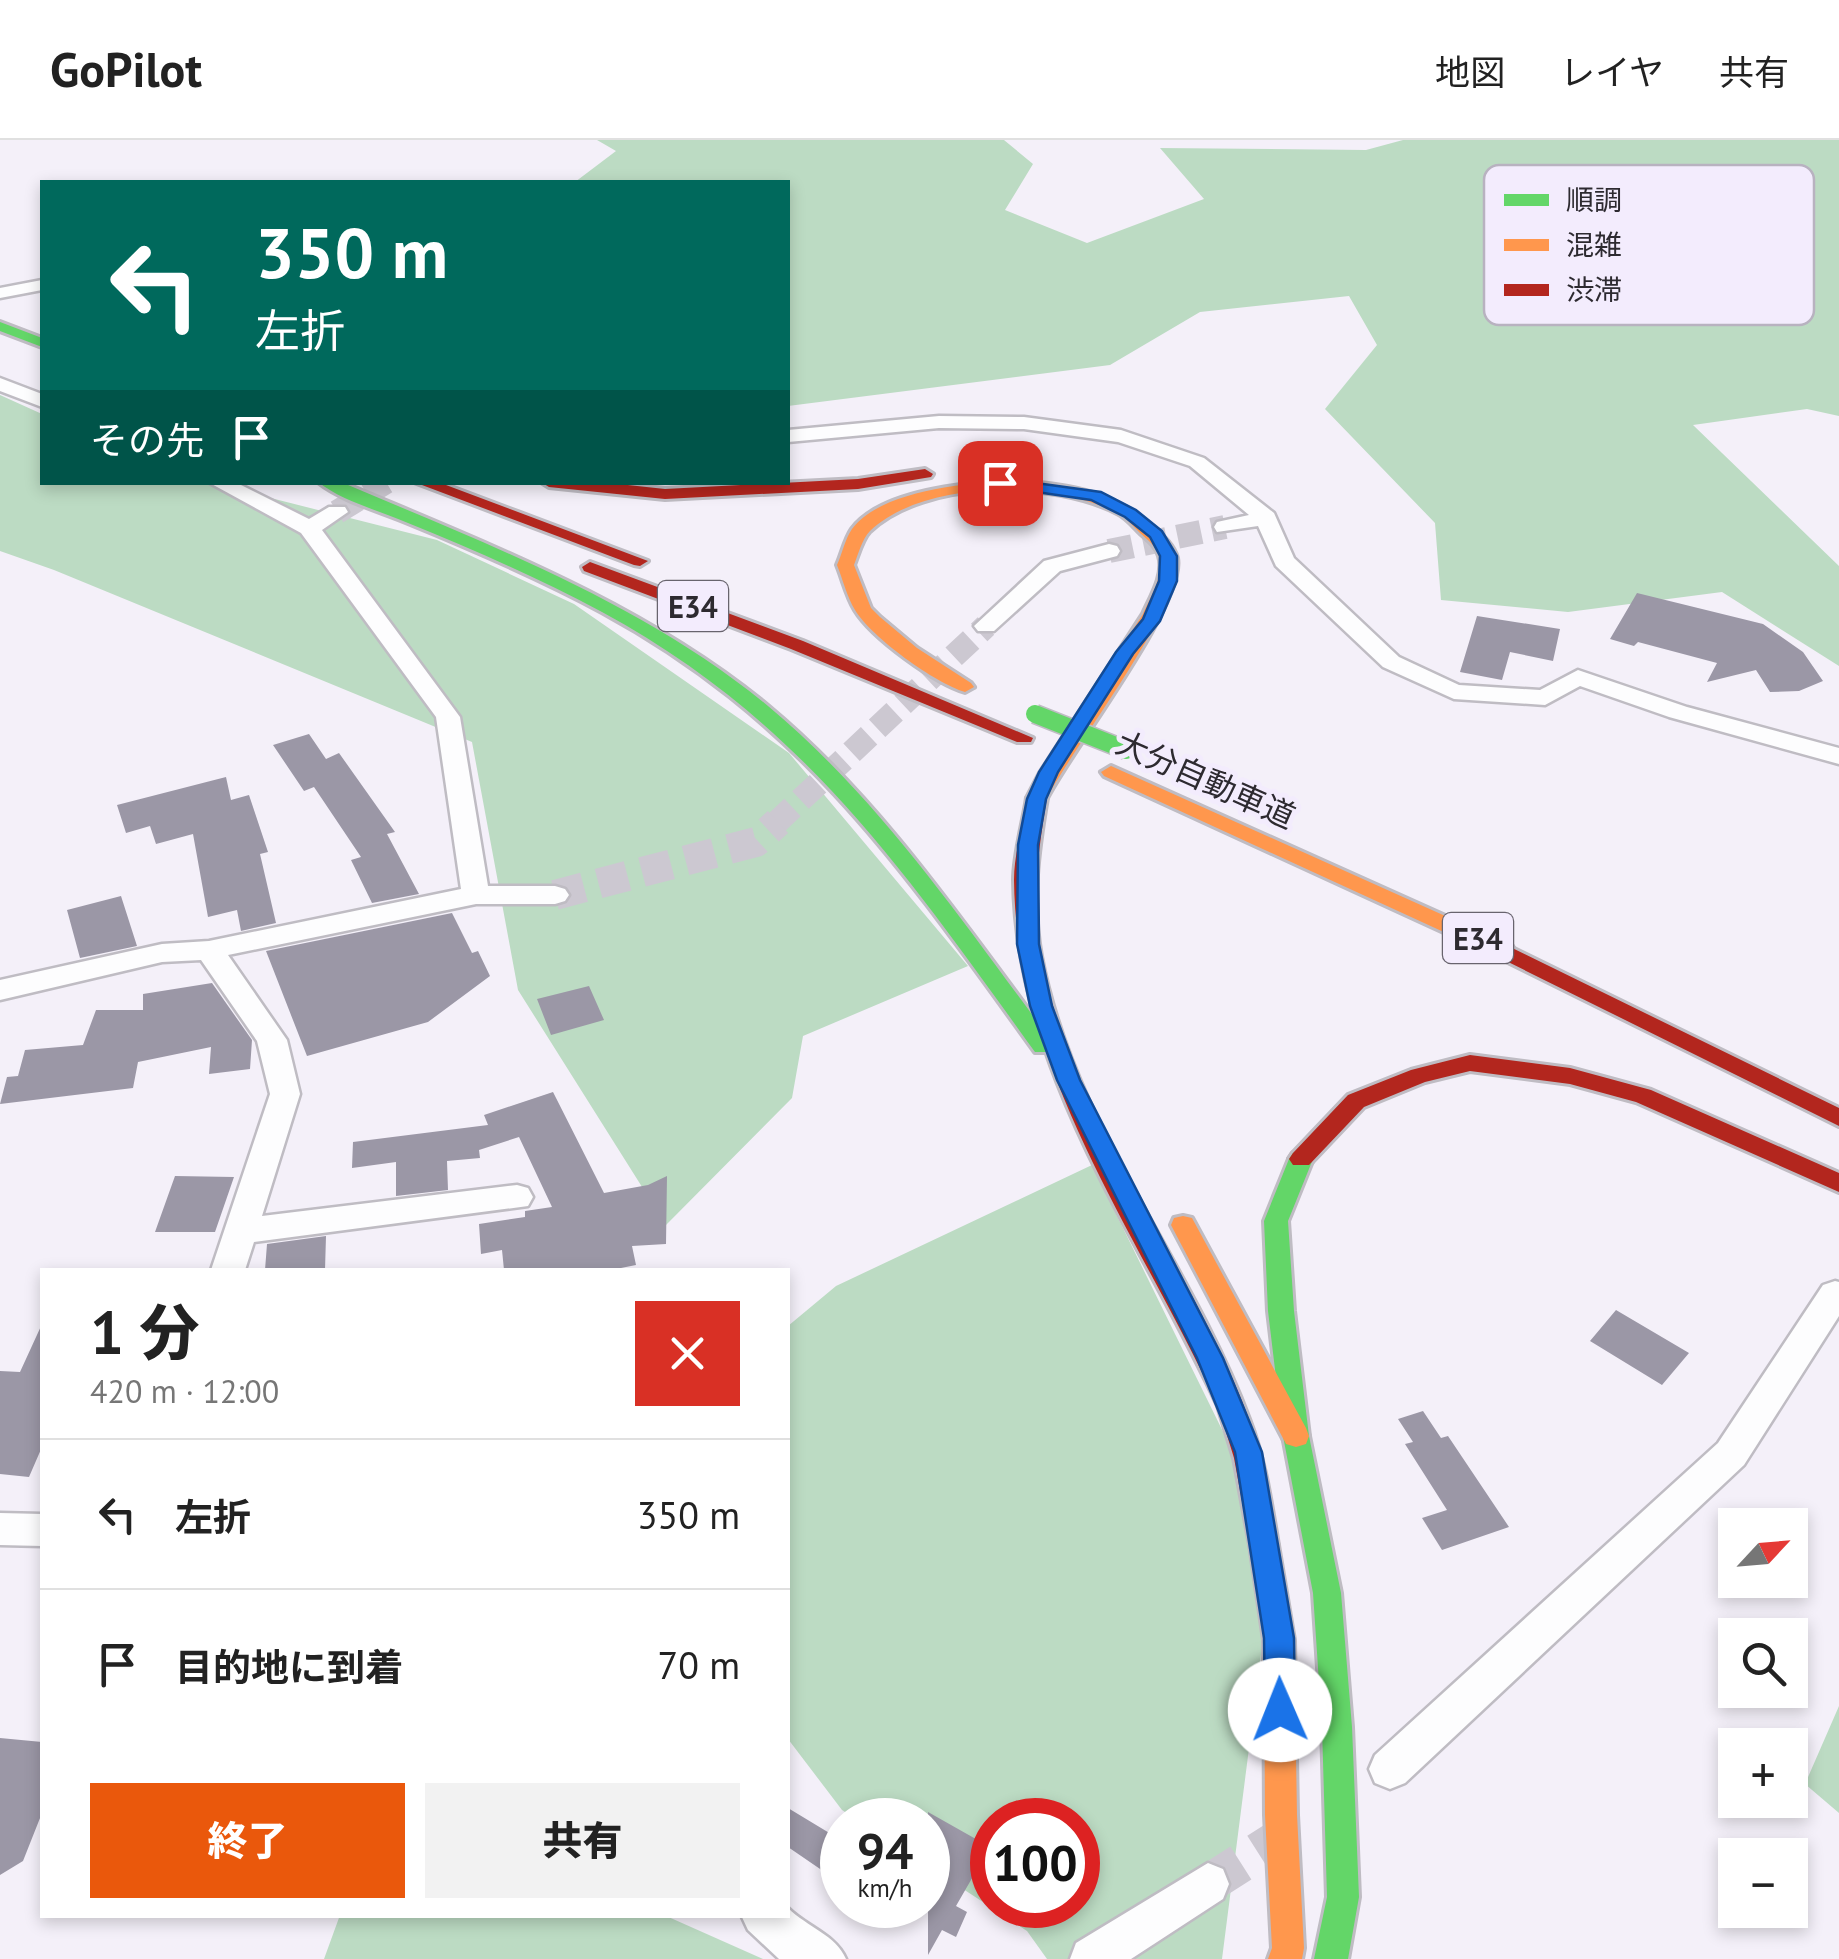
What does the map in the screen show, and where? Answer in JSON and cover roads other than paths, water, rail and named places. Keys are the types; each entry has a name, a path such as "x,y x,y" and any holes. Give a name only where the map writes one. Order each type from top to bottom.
{"highway":[{"path":"0,326 39,342"},
{"path":"0,348 40,364"},
{"path":"578,485 664,494 751,492 858,484 957,469 1021,468 1075,474 1159,507"},
{"path":"875,650 973,691 876,624 853,597 844,574 845,554 852,536 878,512 910,496 954,488 1033,484 1096,495 1156,534 1169,556 1168,581 1151,621 1126,652 1049,772 1036,799 1028,845 1028,944 1041,1006 1068,1080 1210,1358 1249,1452 1279,1638 1281,1816 1288,1948 1285,1959"},
{"path":"333,485 605,605 678,650 761,711 811,754 913,868 1068,1080"},
{"name":"大分自動車道","path":"366,485 797,645 1094,766 1520,958 1839,1118"},
{"name":"E34","path":"430,485 713,588"},
{"path":"1064,796 1069,778 1119,689 1181,609"},
{"name":"大分自動車道","path":"1026,711 1134,753"},
{"path":"1331,1959 1343,1898 1337,1727 1326,1593 1296,1436 1281,1311 1276,1221 1299,1161 1356,1101 1419,1076 1470,1064 1570,1076 1644,1096 1839,1183"},
{"path":"1175,1210 1296,1436"}],"street":[{"path":"0,292 40,286"},
{"path":"0,384 40,400"},
{"path":"790,436 939,422 1024,423 1121,436 1197,462 1266,518 1284,560 1391,662 1454,692 1545,698 1578,677 1678,712 1839,756"},
{"path":"224,485 309,528 448,717 476,896"},
{"path":"309,528 337,512"},
{"path":"1225,527 1266,518"},
{"path":"986,626 1052,566 1109,552"},
{"path":"0,990 162,953 209,950 476,896 554,895"},
{"path":"209,950 272,1040 285,1094 229,1268"},
{"path":"241,1232 517,1197"},
{"path":"1390,1769 1731,1454 1835,1294"},
{"path":"1092,1959 1208,1884"},
{"path":"766,1918 790,1941 824,1959"}],"tunnel":[{"path":"337,512 381,485"},
{"path":"1109,551 1225,527"},
{"path":"775,824 986,626"},
{"path":"555,895 756,842 778,822"},
{"path":"1208,1884 1277,1840"}]}
